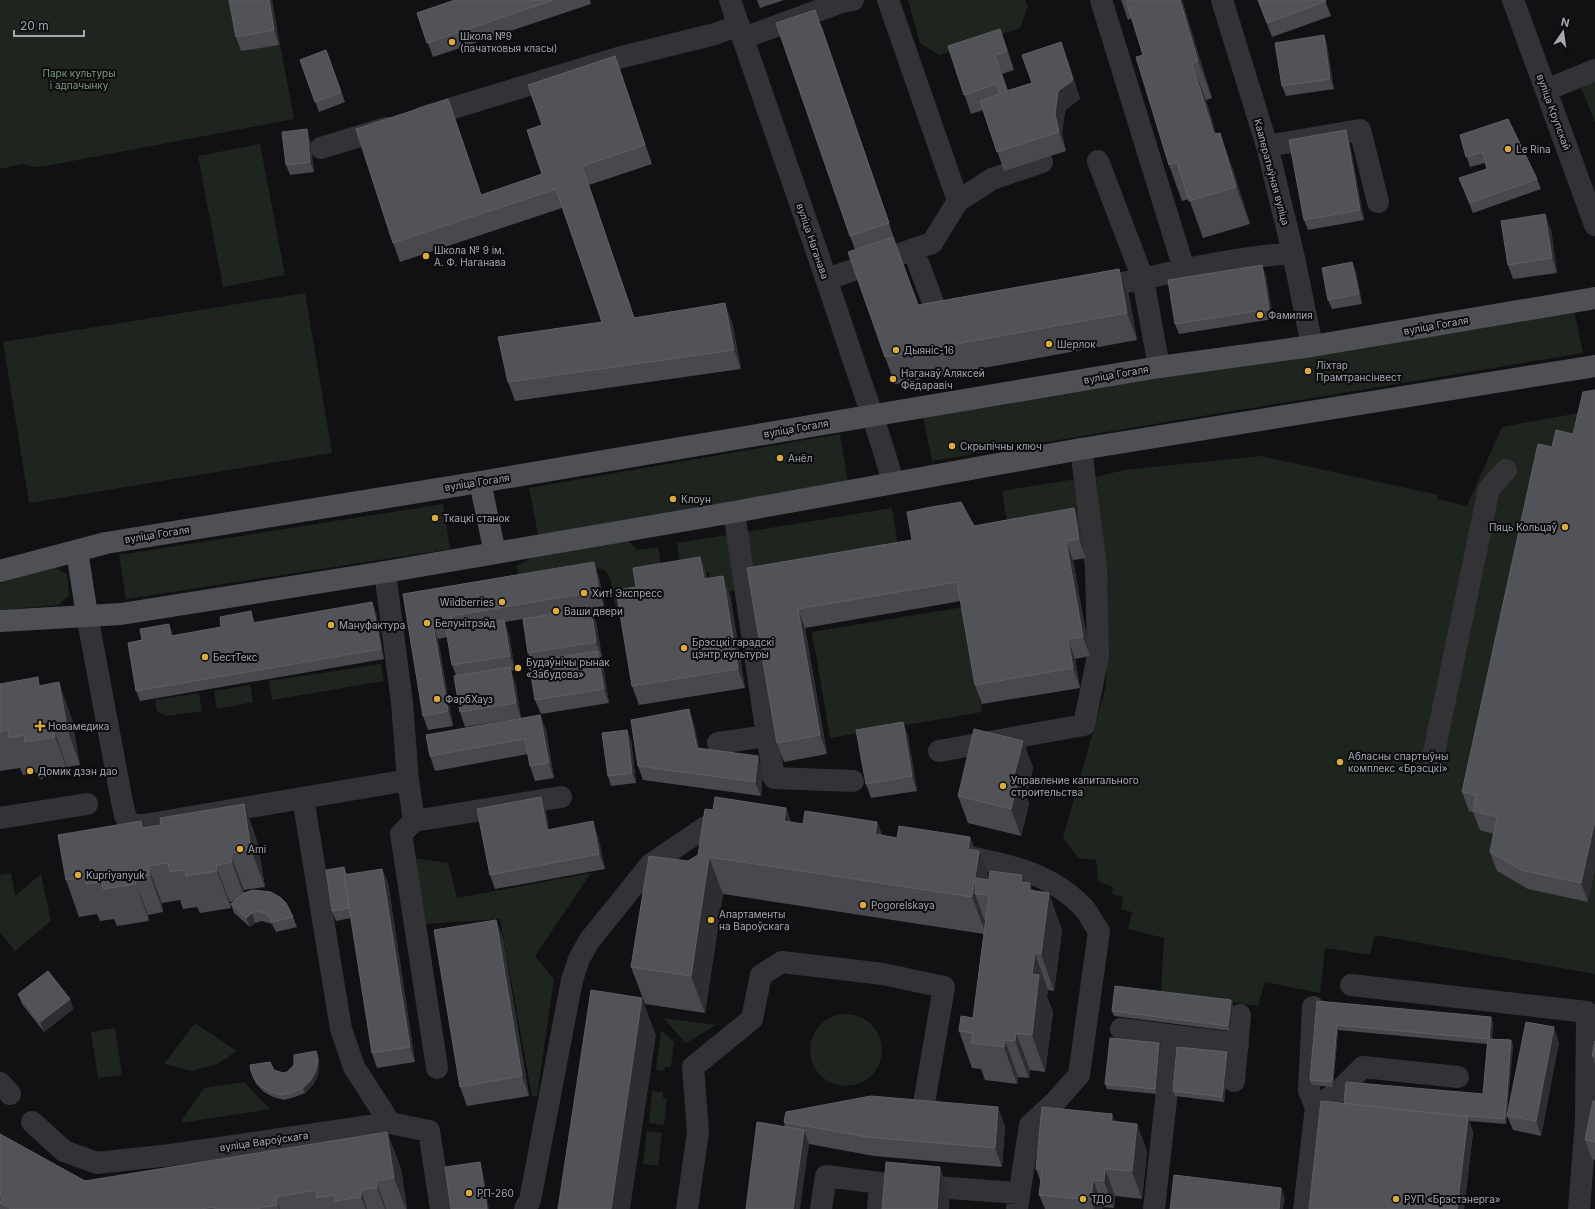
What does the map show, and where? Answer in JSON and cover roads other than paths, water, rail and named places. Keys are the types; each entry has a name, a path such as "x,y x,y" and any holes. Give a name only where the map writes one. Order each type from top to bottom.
{"main road":[{"name":"вуліца Гогаля","path":"0,571 106,543 480,482 1159,367 1312,346 1595,298"},
{"path":"0,621 121,614 385,572 734,512 1081,449 1595,366"},
{"path":"480,482 495,553"},
{"path":"76,551 86,615"}],"street":[{"name":"вуліца Наганава","path":"730,0 827,279 885,451 893,483"},
{"path":"888,0 958,201"},
{"path":"1101,0 1184,269"},
{"name":"Кааператыўная вуліца","path":"1222,0 1267,146 1293,253 1312,346"},
{"name":"вуліца Крупскай","path":"1513,0 1595,225"},
{"path":"321,148 618,58 715,34 741,31 845,1"},
{"path":"1546,90 1595,70"},
{"path":"1267,146 1360,130 1378,202"},
{"path":"1098,161 1143,279 1159,367"},
{"path":"827,279 932,243 958,201 992,179 1042,162"},
{"path":"913,249 938,316 974,310"},
{"path":"1072,292 1143,279 1184,269 1293,253"},
{"path":"939,751 1084,725 1098,656 1096,567 1081,449"},
{"path":"1433,757 1490,489 1506,470"},
{"path":"734,512 774,778 853,781"},
{"path":"385,572 402,703 408,780 414,821"},
{"path":"86,615 125,816 131,825 144,825 408,780"},
{"path":"718,743 767,736"},
{"path":"437,1068 401,834 414,821 562,797"},
{"path":"303,798 341,1030 354,1067 390,1123"},
{"path":"0,818 87,804"},
{"path":"524,1209 530,1200 572,980 579,959 589,941 651,864 704,828 723,822 752,824"},
{"path":"821,1209 826,1176 1017,1201 1030,1125 1055,1102 1078,1075 1099,931 1083,907 1053,882 1015,866 934,850"},
{"path":"687,1209 698,1132 693,1067 752,1019 761,975 782,962 883,974 944,987 924,1103"},
{"path":"1351,985 1587,1012 1586,1121 1578,1209"},
{"path":"1304,1209 1316,1107 1309,1091 1313,1007"},
{"path":"1234,1081 1240,1015"},
{"path":"1121,1029 1238,1044"},
{"path":"1154,1209 1173,1036"},
{"path":"1316,1107 1340,1090 1363,1067 1458,1077"},
{"name":"вуліца Вароўскага","path":"32,1122 64,1152 97,1163 170,1155 390,1123 430,1131 441,1209"},
{"path":"878,1209 880,1183"}],"place":[{"name":"Школа №9 (пачатковыя класы)","path":"452,42"},
{"name":"Le Rina","path":"1508,149"},
{"name":"Школа № 9 ім. А. Ф. Наганава","path":"426,256"},
{"name":"Фамилия","path":"1260,315"},
{"name":"Шерлок","path":"1049,344"},
{"name":"Дыяніс-16","path":"896,350"},
{"name":"Ліхтар Прамтрансінвест","path":"1308,371"},
{"name":"Наганаў Аляксей Фёдаравіч","path":"893,379"},
{"name":"Скрыпічны ключ","path":"952,446"},
{"name":"Анёл","path":"780,458"},
{"name":"Клоун","path":"673,499"},
{"name":"Ткацкі станок","path":"435,518"},
{"name":"Пяць Кольцаў","path":"1565,527"},
{"name":"Хит! Экспресс","path":"584,593"},
{"name":"Wildberries","path":"502,602"},
{"name":"Ваши двери","path":"556,611"},
{"name":"Белунітрэйд","path":"427,623"},
{"name":"Мануфактура","path":"331,625"},
{"name":"Брэсцкі гарадскі цэнтр культуры","path":"684,648"},
{"name":"БестТекс","path":"205,657"},
{"name":"Будаўнічы рынак «Забудова»","path":"518,668"},
{"name":"ФарбХауз","path":"437,699"},
{"name":"Новамедика","path":"40,726"},
{"name":"Абласны спартыўны комплекс «Брэсцкі»","path":"1340,762"},
{"name":"Домик дзэн дао","path":"30,771"},
{"name":"Управление капитального строительства","path":"1003,786"},
{"name":"Ami","path":"240,849"},
{"name":"Kupriyanyuk","path":"78,875"},
{"name":"Pogorelskaya","path":"863,905"},
{"name":"Апартаменты на Вароўскага","path":"711,920"},
{"name":"РП-260","path":"469,1193"},
{"name":"ТДО","path":"1083,1199"},
{"name":"РУП «Брэстэнерга»","path":"1396,1199"}],"park label":[{"name":"Парк культуры і адпачынку","path":"79,78"}]}
